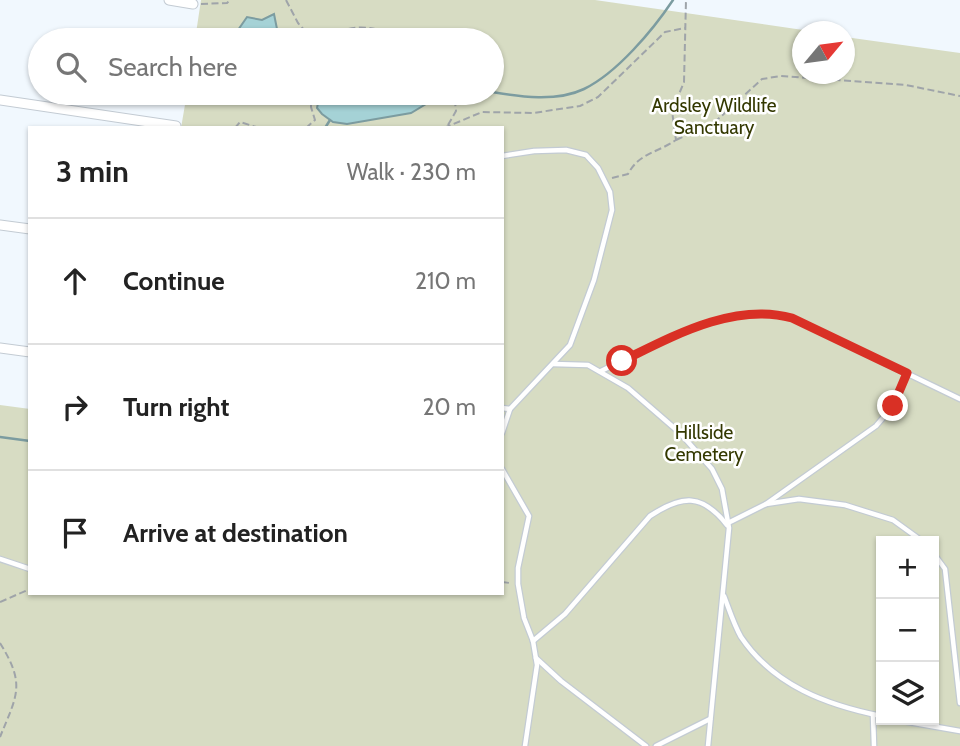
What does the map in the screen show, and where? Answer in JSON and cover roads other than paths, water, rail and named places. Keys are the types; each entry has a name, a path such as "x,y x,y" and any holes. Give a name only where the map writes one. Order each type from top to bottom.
{"street":[{"path":"169,0 193,4"},
{"path":"0,100 28,104"},
{"path":"34,105 176,126"},
{"path":"0,225 28,229"},
{"path":"0,348 28,352"}],"lane":[{"path":"504,156 566,150 586,155 604,179 610,192 612,209 594,280 570,345 510,409 504,427"},
{"path":"600,372 670,338 711,323 756,313 774,313 792,318 960,399"},
{"path":"553,364 588,365 628,388 680,433 712,469 722,489 729,526 708,746"},
{"path":"729,526 766,504 876,426 893,406 907,373"},
{"path":"504,408 510,409"},
{"path":"504,472 529,516 518,568 518,584 537,665 525,746"},
{"path":"766,504 799,499 845,505 893,520 915,536"},
{"path":"533,641 565,614 650,516 667,505 682,500 697,500 715,510 729,526"},
{"path":"0,559 28,568"},
{"path":"939,561 945,569 960,703"},
{"path":"723,595 741,636 765,665 804,692 840,707 876,715"},
{"path":"536,657 561,681 646,746"},
{"path":"873,715 874,746"},
{"path":"656,746 711,719"},
{"path":"926,725 960,731"}],"water":[{"path":"274,14 277,28 239,28 247,17 262,20"},
{"path":"318,105 424,105 411,113 347,124 333,122 317,108"}],"waterway":[{"path":"504,94 550,97 584,89 621,62 673,0"},
{"path":"326,126 330,120"},
{"path":"0,437 28,441"}],"park label":[{"name":"Ardsley Wildlife Sanctuary","path":"714,116"},
{"name":"Hillside Cemetery","path":"704,443"}]}
